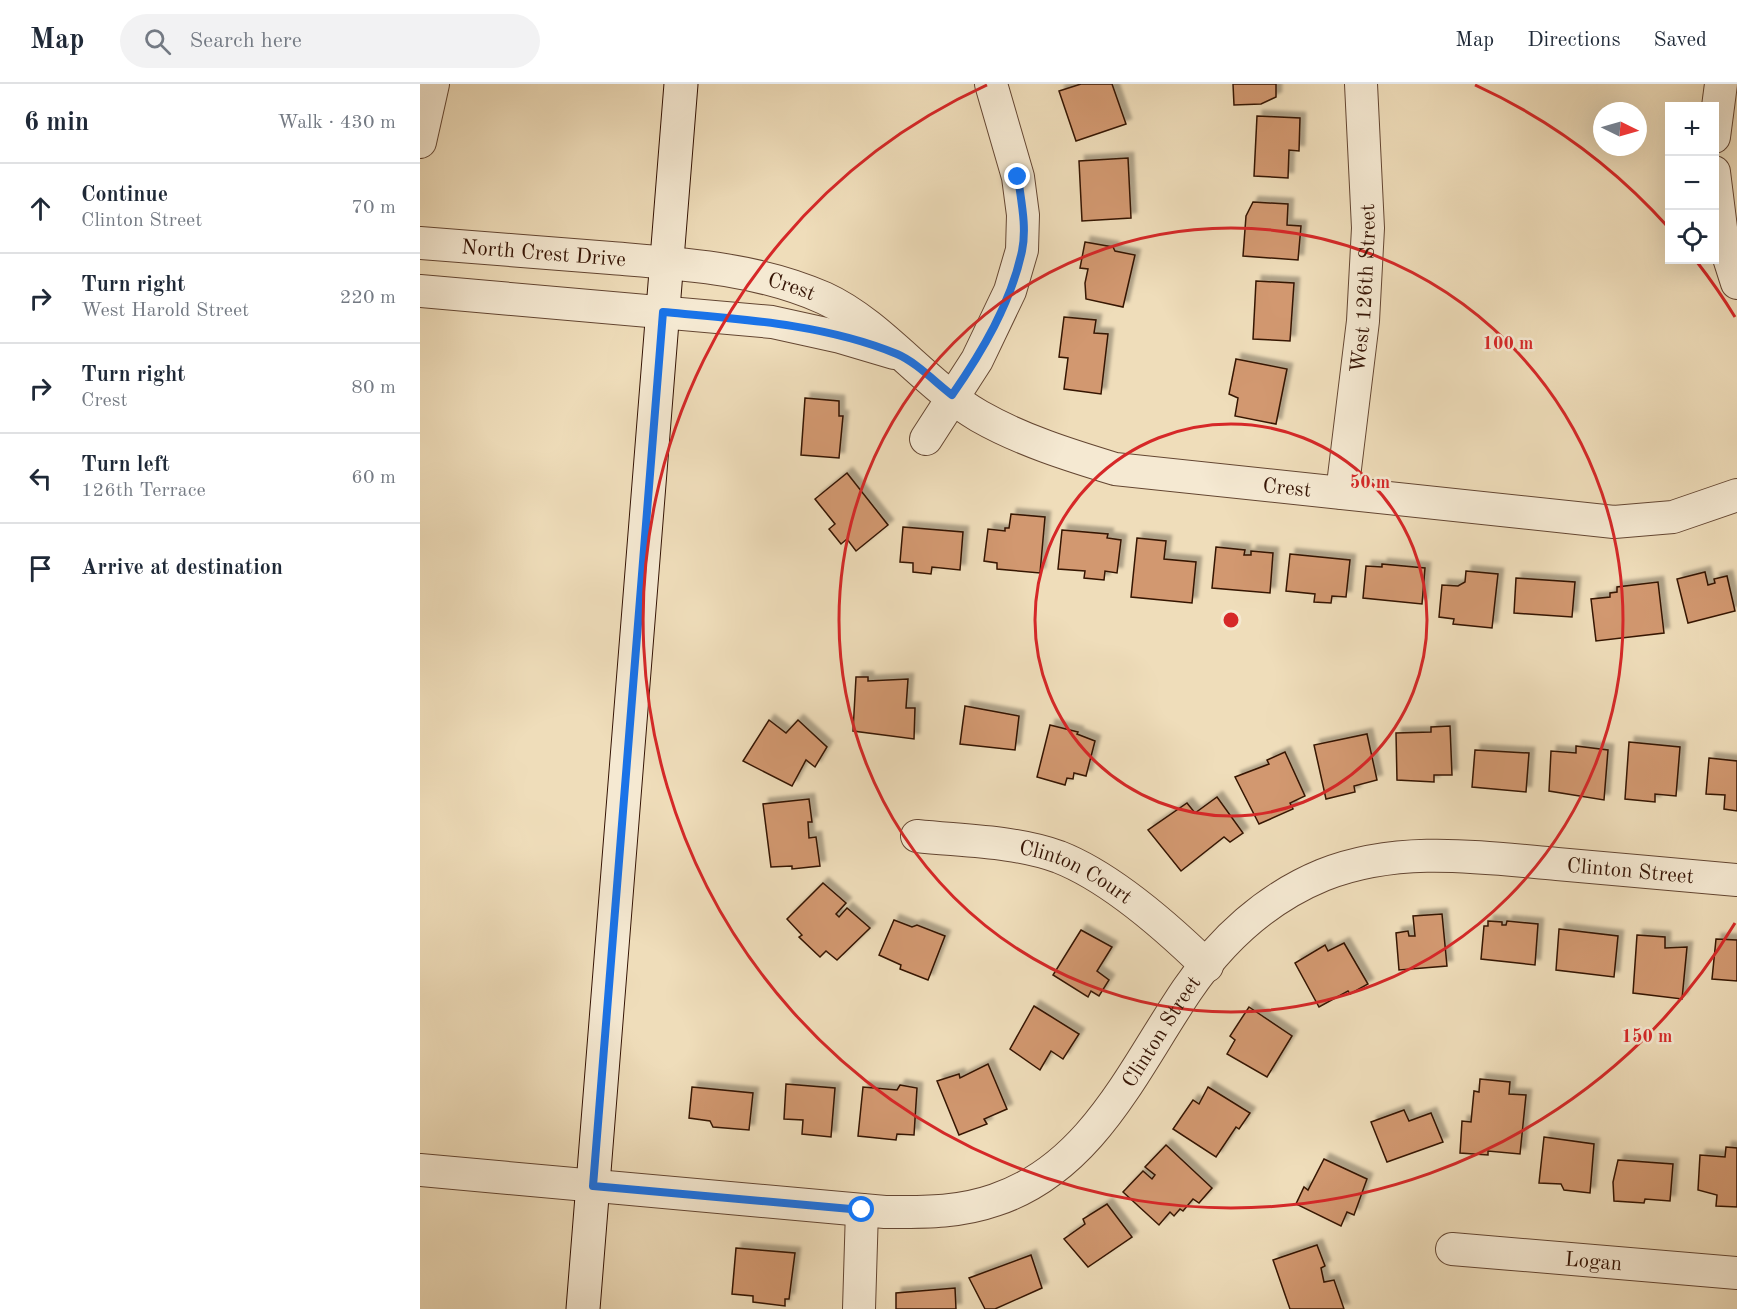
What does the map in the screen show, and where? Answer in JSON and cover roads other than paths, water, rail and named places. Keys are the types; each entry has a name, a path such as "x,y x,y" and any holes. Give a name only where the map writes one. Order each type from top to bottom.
{"main road":[{"path":"583,1309 681,84"}],"street":[{"path":"420,142 433,84"},
{"path":"926,439 952,395 977,360 1010,291 1022,249 1023,215 1018,177 992,84"},
{"name":"West 126th Street","path":"1342,493 1363,321 1368,228 1361,84"},
{"path":"1719,102 1721,84"},
{"path":"1719,210 1722,236 1737,283"},
{"name":"North Crest Drive","path":"420,243 667,263"},
{"name":"Crest","path":"667,263 728,269 773,278 826,299 863,321 899,354 979,416 1059,452 1115,468 1614,522 1673,517 1737,495"},
{"path":"420,291 663,312"},
{"name":"Crest","path":"663,312 772,322 840,337 899,354"},
{"name":"Clinton Court","path":"917,836 1003,844 1058,857 1094,874 1182,942 1207,966"},
{"name":"Clinton Street","path":"420,1170 885,1212 957,1210 996,1200 1027,1185 1064,1160 1104,1120 1189,987 1240,927 1271,902 1323,875 1367,862 1418,856 1464,856 1737,880"},
{"path":"859,1309 862,1210"},
{"name":"Logan","path":"1452,1249 1737,1274"}]}
